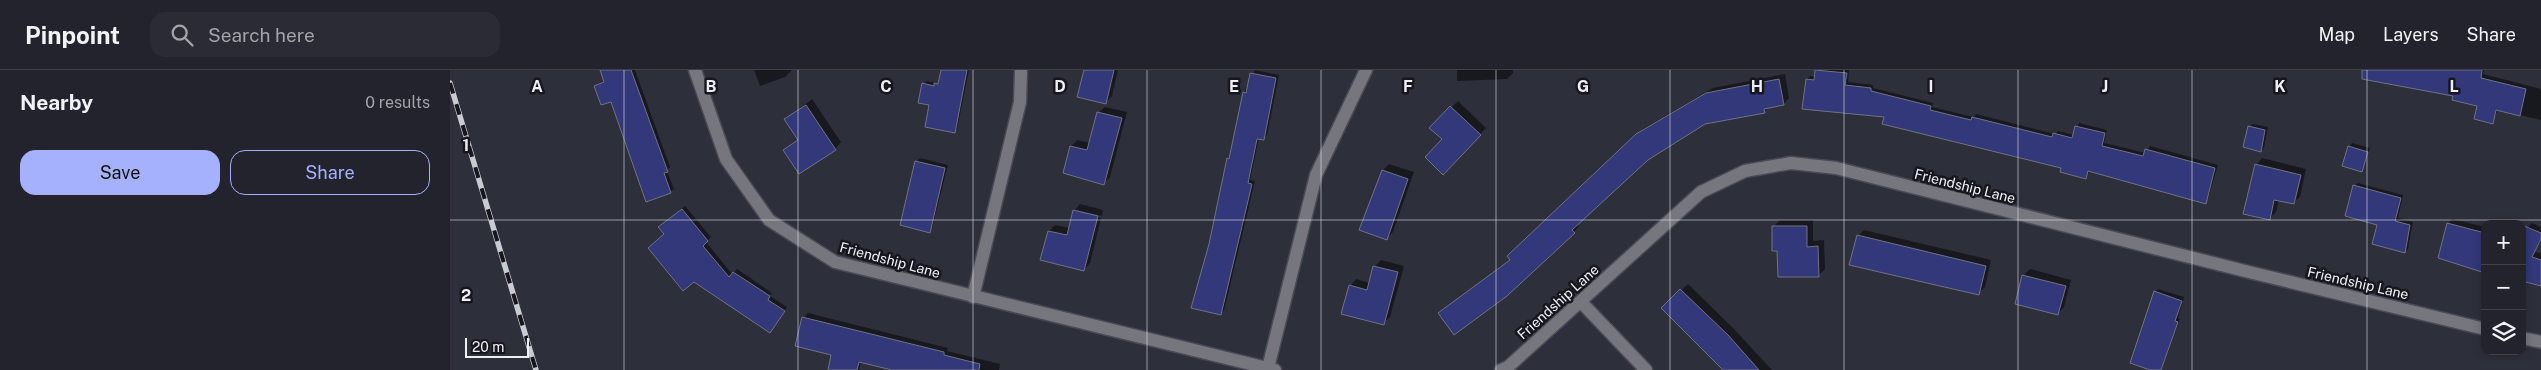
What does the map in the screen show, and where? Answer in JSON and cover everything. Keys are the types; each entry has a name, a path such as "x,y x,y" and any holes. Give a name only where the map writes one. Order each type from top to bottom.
{"street":[{"name":"Friendship Lane","path":"694,70 726,159 769,220 835,262 1272,369 1316,175 1366,70"},
{"path":"973,297 1020,102 1021,70"},
{"name":"Friendship Lane","path":"1501,370 1508,367 1701,192 1746,171 1791,163 1836,168 2253,274 2481,328"},
{"path":"1581,302 1646,370"},
{"path":"2526,339 2541,342"}],"building":[{"path":"600,70 631,70 668,172 664,173 671,193 646,202 611,102 601,105 594,86 604,82"},
{"path":"941,70 967,70 955,133 925,127 929,105 918,103 922,83 934,86 934,83 938,84"},
{"path":"1084,70 1114,70 1106,104 1077,97"},
{"path":"1815,70 1847,73 1845,85 1871,88 1871,91 1931,106 1930,110 1971,120 1972,117 2052,137 2053,133 2072,138 2075,126 2105,133 2102,146 2143,156 2145,149 2215,168 2206,204 2088,171 2086,179 2060,172 2061,168 1882,124 1884,117 1802,109 1806,79 1814,80"},
{"path":"2362,70 2482,70 2481,78 2526,89 2520,116 2496,110 2493,124 2474,119 2477,106 2452,100 2453,96 2362,79"},
{"path":"1250,73 1276,78 1264,140 1257,139 1248,183 1252,184 1221,315 1191,308 1209,244 1243,92 1246,93"},
{"path":"1779,79 1784,105 1764,109 1765,113 1705,124 1648,160 1572,230 1575,233 1507,296 1454,335 1438,313 1510,260 1507,256 1636,134 1706,93"},
{"path":"806,105 836,150 799,174 783,150 798,140 784,119"},
{"path":"1450,106 1481,135 1443,175 1425,157 1442,139 1429,128"},
{"path":"1097,112 1122,118 1104,185 1063,173 1070,146 1087,150"},
{"path":"2248,126 2265,130 2261,152 2243,147"},
{"path":"2348,146 2368,152 2362,172 2342,166"},
{"path":"915,161 945,168 930,233 900,225"},
{"path":"2255,164 2301,175 2294,204 2274,200 2270,220 2243,214"},
{"path":"1382,170 1408,179 1387,240 1359,230"},
{"path":"2353,185 2401,198 2395,221 2410,225 2405,253 2372,244 2377,225 2345,216"},
{"path":"682,209 708,241 703,246 729,277 733,272 770,296 768,300 785,311 770,333 694,282 683,291 648,248 664,234 658,227"},
{"path":"1073,210 1098,216 1084,271 1040,260 1048,231 1067,235"},
{"path":"2447,223 2481,232 2481,272 2438,258"},
{"path":"1772,226 1807,226 1807,247 1818,246 1819,277 1778,277 1777,251 1772,251"},
{"path":"2526,227 2541,233 2541,239 2532,257 2541,260 2541,286 2526,282"},
{"path":"1857,235 1986,266 1979,295 1849,265"},
{"path":"1373,266 1398,272 1384,325 1341,314 1349,285 1367,290"},
{"path":"2022,275 2066,286 2058,315 2015,304"},
{"path":"1680,289 1728,335 1759,370 1723,370 1661,308"},
{"path":"2154,291 2182,301 2175,321 2178,322 2161,370 2150,370 2130,363"},
{"path":"802,317 944,352 944,355 980,364 979,370 892,370 859,362 857,370 828,370 831,355 795,346"}],"railway":[{"path":"450,83 536,370"}]}
